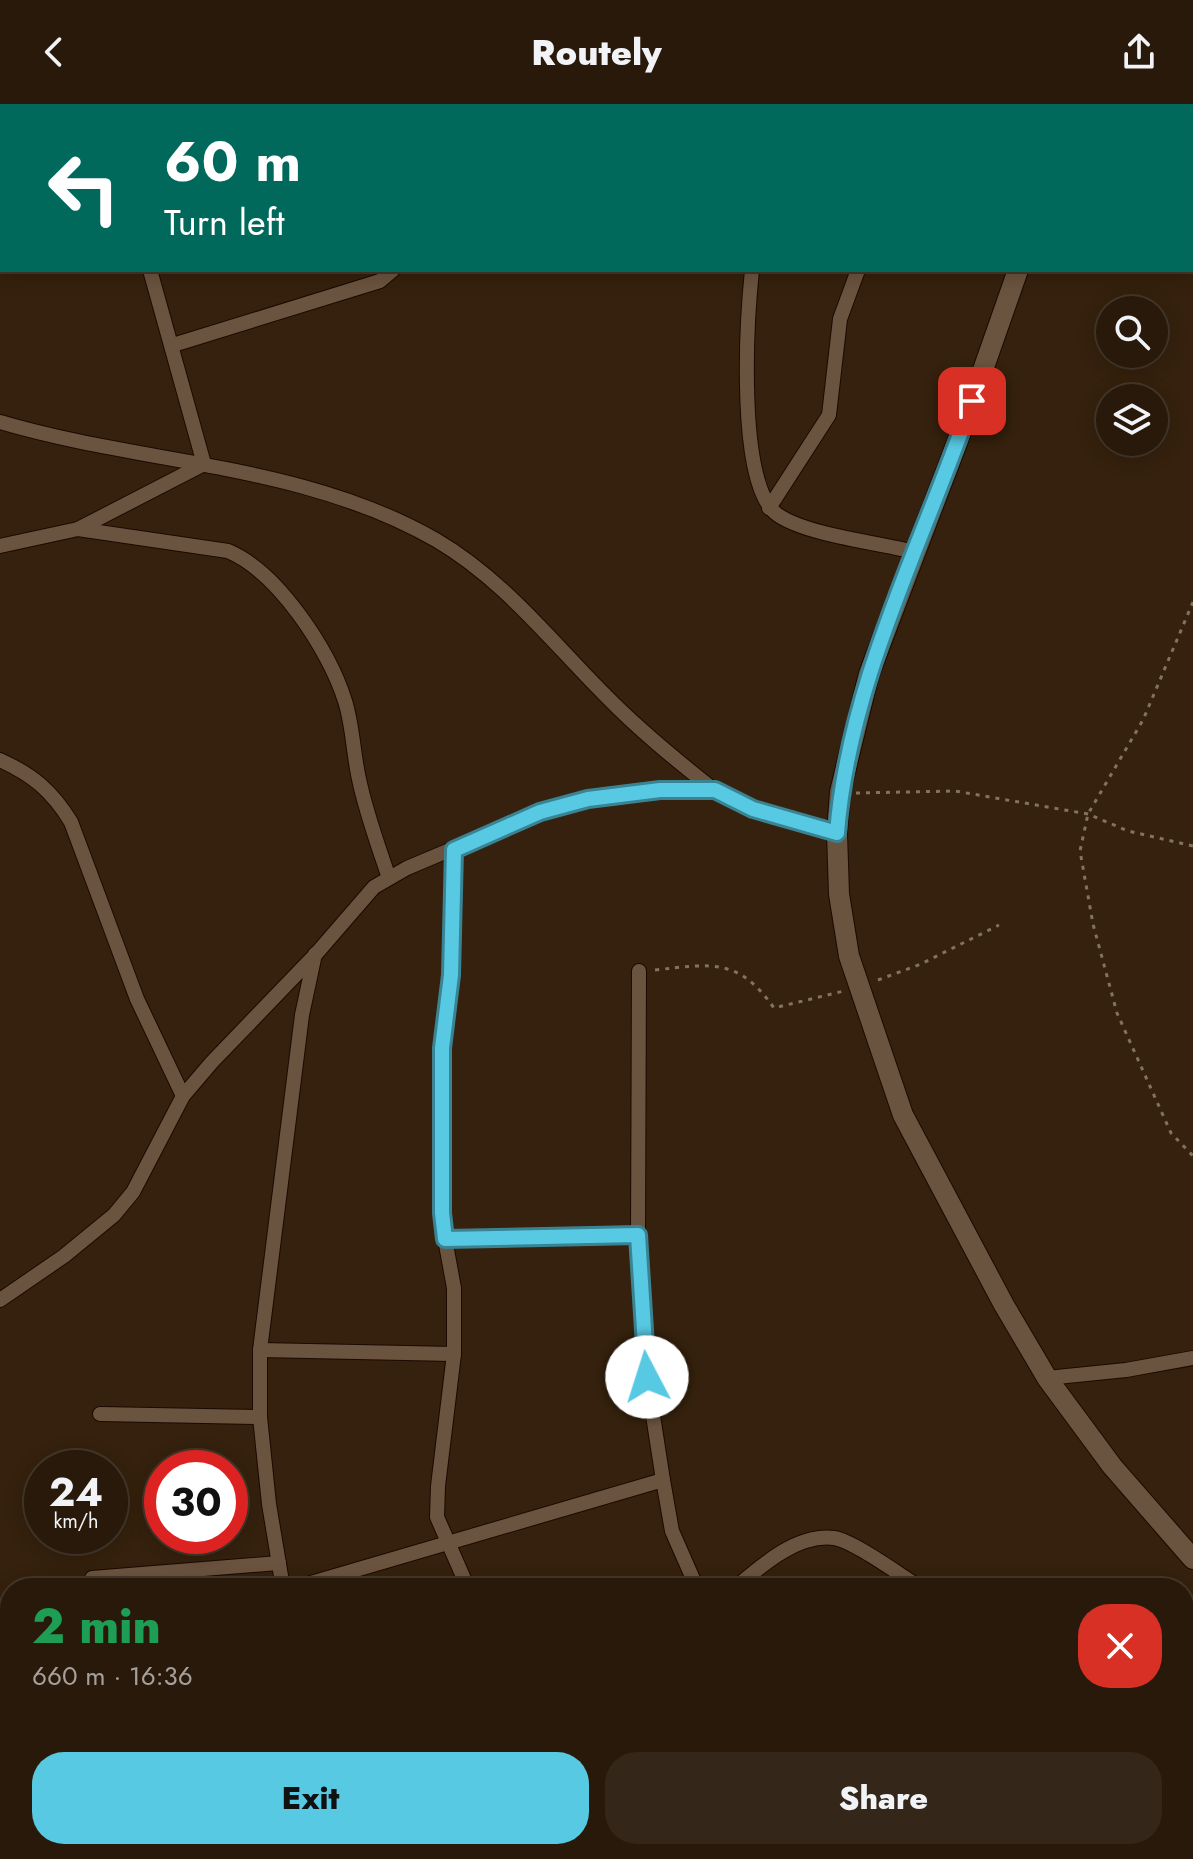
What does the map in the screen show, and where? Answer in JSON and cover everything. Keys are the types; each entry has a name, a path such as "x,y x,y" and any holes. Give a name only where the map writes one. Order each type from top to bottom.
{"main road":[{"path":"1017,272 963,427 869,674 840,792 837,833 839,894 849,956 858,988 903,1115 1004,1305 1047,1378 1112,1466 1193,1559"}],"street":[{"path":"151,272 204,464"},
{"path":"173,345 380,281 391,272"},
{"path":"752,272 746,325 747,404 758,485 769,508 800,525 915,552"},
{"path":"769,508 829,415 840,319 857,272"},
{"path":"0,422 88,444 294,482 397,520 437,541 500,586 633,724 715,790 753,809 837,833"},
{"path":"0,546 78,529 204,464"},
{"path":"78,529 228,551 247,559 264,573 287,600 333,669 346,703 368,816 389,878"},
{"path":"0,760 38,780 58,800 71,822 132,986 183,1096"},
{"path":"0,1300 7,1287 64,1256 114,1215 133,1192 183,1096 374,887 540,812 588,799 660,790 715,790"},
{"path":"454,850 451,975 442,1048 442,1213 454,1288 454,1354 437,1517 445,1542 463,1578"},
{"path":"281,1578 260,1417 260,1350 302,1015 316,954"},
{"path":"639,971 638,1235 647,1377 672,1531 693,1578"},
{"path":"445,1239 638,1235"},
{"path":"260,1350 454,1354"},
{"path":"1047,1378 1126,1370 1193,1358"},
{"path":"100,1414 260,1417"},
{"path":"327,1578 663,1480"},
{"path":"747,1578 769,1559 814,1539 835,1538 904,1578"},
{"path":"92,1578 279,1563"}],"path":[{"path":"1193,602 1143,720 1088,814 1080,851 1093,924 1117,1013 1171,1133 1193,1156"},
{"path":"840,792 955,791 1088,814 1128,831 1193,846"},
{"path":"639,971 694,966 734,968 759,987 774,1008 858,988 921,964 999,925"}],"route":[{"path":"647,1377 638,1235 445,1239 442,1213 442,1048 451,975 454,850 540,812 588,799 660,790 715,790 753,809 837,833 844,770 869,674 972,401"}]}
